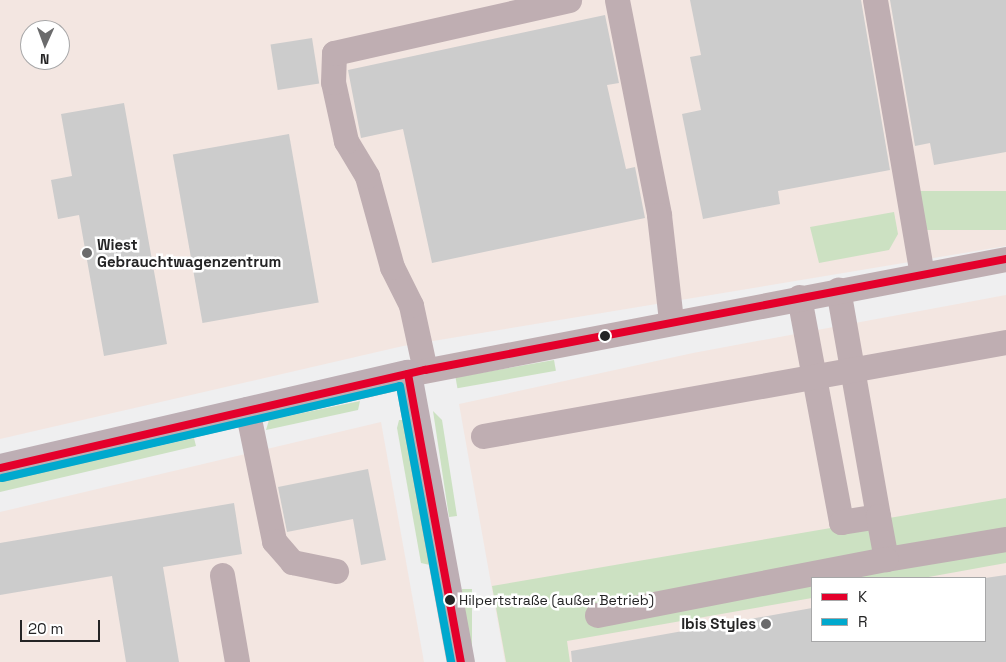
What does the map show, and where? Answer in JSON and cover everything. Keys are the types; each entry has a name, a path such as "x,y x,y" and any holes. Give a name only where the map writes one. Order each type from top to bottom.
{"main road":[{"path":"0,468 247,409 416,372 461,662"}],"street":[{"path":"569,0 334,53 333,82 346,140 367,176 392,267 411,305 416,372 838,288 1006,259"},
{"path":"617,0 653,179 671,321"},
{"path":"875,0 922,274"},
{"path":"838,288 886,559"},
{"path":"799,296 816,377 841,522 878,516"},
{"path":"483,436 1006,342"},
{"path":"247,409 274,541 292,562 336,571"},
{"path":"597,615 886,559 1006,539"},
{"path":"222,575 237,662"}],"shaded area":[{"path":"0,0 1006,0 1006,246 403,346 0,439"},
{"path":"1006,295 1006,662 505,662 459,404 693,353"},
{"path":"381,422 424,662 0,662 0,512"}],"green space":[{"path":"915,191 1006,191 1006,230 915,230"},
{"path":"894,212 898,234 889,250 819,263 810,227"},
{"path":"554,360 556,371 457,388 456,377"},
{"path":"360,401 358,410 266,430 269,420"},
{"path":"433,411 442,420 457,516 449,517"},
{"path":"399,420 403,420 430,565 421,563 397,428"},
{"path":"194,438 196,446 0,492 0,482"},
{"path":"1006,498 1006,563 929,577 811,577 811,598 567,641 570,662 506,662 492,586"},
{"path":"462,589 472,589 472,662 462,662"}],"building":[{"path":"690,0 861,0 890,170 778,191 780,204 703,219 682,114 701,110 690,57 701,55"},
{"path":"890,0 1006,0 1006,152 934,165 930,143 915,146"},
{"path":"605,15 619,83 607,85 626,169 635,167 645,218 432,263 403,129 361,138 348,70"},
{"path":"312,38 319,83 278,90 271,45"},
{"path":"124,103 167,344 104,356 79,215 58,219 51,180 72,176 61,114"},
{"path":"289,134 319,302 202,323 173,154"},
{"path":"368,469 386,560 361,565 353,519 287,532 278,487"},
{"path":"234,503 242,554 163,567 179,662 126,662 112,576 0,595 0,543"},
{"name":"Ibis Styles","path":"1006,575 1006,662 572,662 571,651 811,608 811,642 986,642 986,578"}],"transit line":[{"name":"K","path":"0,468 425,370 1006,259"},
{"name":"K","path":"408,374 461,662"},
{"name":"R","path":"2,478 400,386 451,662"}],"place":[{"name":"Wiest Gebrauchtwagenzentrum","path":"87,253"},
{"name":"Hilpertstraße (außer Betrieb)","path":"450,600"},
{"name":"Ibis Styles","path":"766,624"}]}
